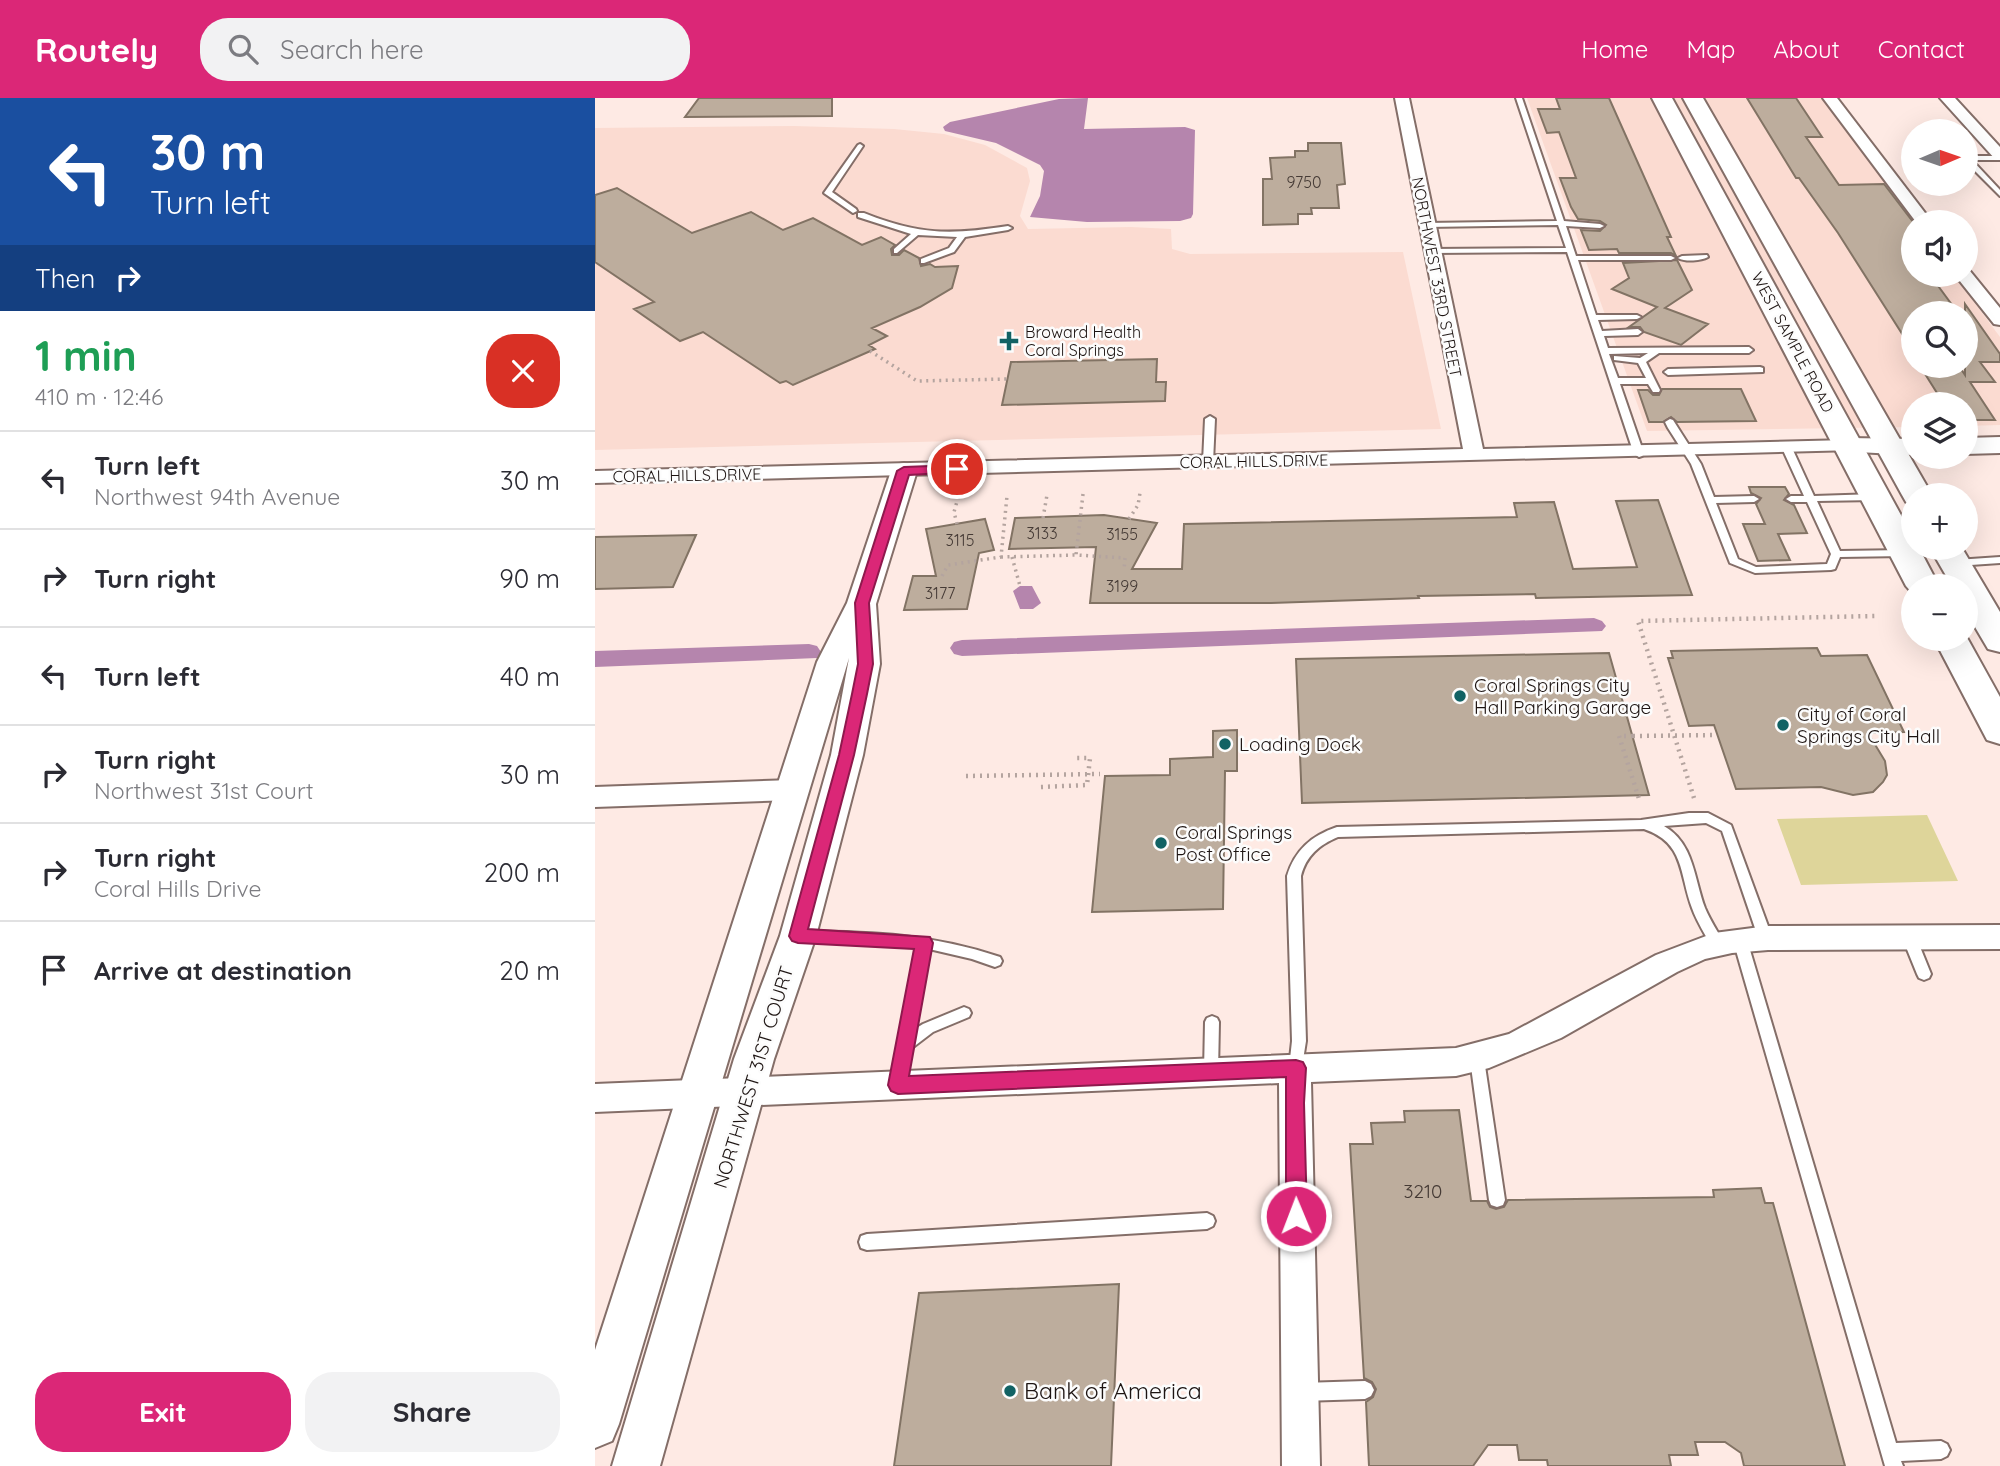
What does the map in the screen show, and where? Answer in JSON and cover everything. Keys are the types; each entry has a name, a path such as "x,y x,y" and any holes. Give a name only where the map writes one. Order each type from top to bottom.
{"main road":[{"name":"WEST SAMPLE ROAD","path":"1693,98 1761,218 1901,445"},
{"name":"WEST SAMPLE ROAD","path":"1666,106 1901,545"},
{"path":"1666,106 1697,139 1717,171 1740,181"},
{"path":"1707,182 1725,188 1761,218"},
{"path":"1954,560 1991,609 2000,641"},
{"path":"1957,651 2000,731"}],"street":[{"name":"NORTHWEST 33RD STREET","path":"1402,98 1474,456"},
{"path":"1830,98 1915,210"},
{"path":"1947,98 2000,157"},
{"path":"1974,287 2000,320"},
{"path":"1978,446 2000,445"},
{"name":"CORAL HILLS DRIVE","path":"595,477 1639,454 1848,446 1901,447"},
{"name":"NORTHWEST 31ST COURT","path":"595,1424 832,663 862,603 904,471"},
{"name":"NORTHWEST 31ST COURT","path":"636,1466 746,1091 798,936 847,755 865,664 862,603"},
{"path":"595,797 793,790"},
{"path":"595,1098 1477,1059 1513,1048 1569,1020 1649,972 1741,940 2000,937"},
{"path":"1296,1068 1294,1103 1301,1466"}],"lane":[{"path":"1519,98 1639,454"},
{"path":"853,211 828,193 860,146"},
{"path":"2000,157 1966,158 2000,194"},
{"path":"861,215 914,234 961,236 1008,228"},
{"path":"1427,225 1561,223 1600,226"},
{"path":"897,251 914,234"},
{"path":"924,261 948,253 956,247 961,236"},
{"path":"1431,251 1671,258"},
{"path":"1682,258 1704,257"},
{"path":"1593,318 1637,317"},
{"path":"1598,334 1638,332"},
{"path":"1605,354 1749,349"},
{"path":"1605,354 1641,361 1660,350"},
{"path":"1641,361 1656,390"},
{"path":"1668,372 1760,370"},
{"path":"1615,382 1650,381"},
{"path":"1208,462 1210,419"},
{"path":"1670,423 1676,439 1690,452 1731,556 1744,566 1755,569 1831,567 1836,554 1787,449"},
{"path":"1791,499 1876,497"},
{"path":"1709,500 1754,499"},
{"path":"1836,554 1901,553"},
{"path":"1978,558 2000,559"},
{"path":"1296,1068 1299,1041 1294,876 1297,864 1315,841 1337,832 1641,825 1689,818 1708,818 1727,828 1741,940 1892,1459 1941,1450"},
{"path":"1641,825 1661,829 1679,845 1699,909 1741,940"},
{"path":"798,936 924,943 964,948 995,961"},
{"path":"1909,937 1924,974"},
{"path":"898,1085 924,943"},
{"path":"905,1045 928,1028 964,1013"},
{"path":"1211,1072 1212,1022"},
{"path":"1477,1059 1497,1200"},
{"path":"867,1242 1207,1221"},
{"path":"1299,1392 1365,1390"}],"path":[{"path":"870,351 917,381 1007,379"},
{"path":"1129,519 1138,505 1140,493"},
{"path":"1076,555 1083,494"},
{"path":"1043,518 1047,495"},
{"path":"1001,557 1007,496"},
{"path":"957,524 954,512 958,498"},
{"path":"942,576 948,565 1011,556 1076,555 1125,558 1124,570"},
{"path":"1011,556 1020,586"},
{"path":"1694,799 1638,621 1875,616"},
{"path":"1640,802 1619,736 1717,735"},
{"path":"1041,786 1087,785 1090,758 1075,758"},
{"path":"966,776 1100,774"}],"shaded area":[{"path":"1088,98 1084,129 1185,127 1195,130 1191,218 1180,221 1087,222 1030,217 1040,196 1044,171 1040,165 996,143 945,131 943,127 950,122 1059,99"},
{"path":"1527,98 1823,98 1906,210 1901,210 1901,287 1963,287 1973,301 1901,301 1901,378 1978,378 1978,307 2000,337 2000,425 1978,426 1978,392 1901,392 1901,427 1647,431"},
{"name":"Broward Health Coral Springs","path":"794,126 894,129 944,134 985,145 1027,168 1030,181 1020,216 1028,229 1171,229 1172,249 1190,254 1403,252 1441,429 595,450 595,128"},
{"path":"1020,586 1032,586 1041,603 1033,609 1020,609 1013,591"},
{"path":"1927,815 1958,881 1801,885 1777,819"}],"building":[{"path":"699,98 832,98 832,116 685,117"},
{"path":"1556,98 1609,98 1671,237 1667,237 1676,256 1671,253 1619,253 1617,249 1589,250 1581,230 1600,231 1606,225 1600,221 1578,219 1571,207 1560,178 1576,178 1559,132 1547,133 1538,109 1560,109"},
{"path":"1747,98 1796,98 1822,137 1806,137 1839,185 1884,184 1904,210 1901,210 1901,287 1939,287 1949,301 1901,301 1901,332 1838,233 1799,178 1796,178"},
{"path":"1308,143 1341,143 1345,184 1337,185 1339,208 1311,208 1312,214 1298,214 1298,224 1263,225 1263,179 1272,179 1270,158 1295,157 1295,151 1308,151"},
{"path":"617,188 692,233 751,212 783,230 813,218 862,245 881,237 895,245 891,249 892,255 899,255 904,250 919,258 921,266 958,266 952,288 920,307 872,328 887,336 869,345 875,349 793,385 786,381 780,383 703,332 680,341 634,309 654,302 595,262 595,195"},
{"path":"1677,260 1692,290 1665,308 1708,324 1681,345 1644,332 1640,327 1629,327 1657,307 1612,289 1629,278 1623,263"},
{"path":"1978,323 2000,354 2000,362 1980,362 1995,382 1970,382 1977,392 1936,392 1928,378 1978,378"},
{"path":"1157,359 1156,382 1166,382 1165,401 1002,405 1011,362"},
{"path":"1662,389 1741,389 1756,421 1677,422 1671,417 1663,422 1649,422 1638,390 1648,390 1653,395 1659,395"},
{"path":"1978,394 1995,420 1978,420"},
{"path":"1749,487 1785,487 1789,494 1784,500 1794,505 1807,533 1778,534 1790,560 1758,561 1743,524 1765,524 1756,504 1761,498 1751,493"},
{"path":"1658,500 1692,595 1536,598 1535,594 1271,603 1090,603 1096,547 1009,549 1015,518 1104,515 1157,523 1132,569 1182,569 1184,524 1517,517 1514,503 1554,502 1573,569 1637,567 1616,501"},
{"path":"985,519 994,550 979,553 967,609 904,610 913,576 936,576 926,529"},
{"path":"696,535 673,587 595,589 595,537"},
{"path":"1817,648 1821,656 1867,655 1904,732 1868,733 1885,761 1887,775 1883,782 1873,792 1853,795 1821,787 1736,789 1714,725 1689,726 1668,658 1673,658 1671,651"},
{"name":"Coral Springs City Hall Parking Garage","path":"1609,653 1649,795 1302,803 1296,659"},
{"name":"Coral Springs Post Office","path":"1237,730 1237,771 1225,771 1223,909 1092,912 1105,776 1170,775 1170,759 1213,757 1213,731"},
{"path":"1459,1110 1471,1201 1487,1201 1490,1207 1496,1209 1504,1207 1508,1200 1714,1197 1713,1190 1761,1188 1765,1203 1773,1203 1845,1466 1744,1466 1741,1453 1725,1442 1695,1442 1698,1455 1669,1455 1671,1466 1548,1466 1547,1460 1519,1460 1517,1445 1488,1445 1473,1466 1369,1466 1366,1402 1373,1397 1376,1389 1372,1382 1364,1378 1350,1144 1373,1144 1371,1123 1405,1122 1404,1111"},
{"path":"1119,1284 1111,1466 894,1466 919,1293"}],"waterway":[{"path":"962,648 1594,626"},
{"path":"595,659 809,652"}],"place":[{"name":"Broward Health Coral Springs","path":"1009,341"},
{"name":"Coral Springs City Hall Parking Garage","path":"1460,696"},
{"name":"City of Coral Springs City Hall","path":"1783,725"},
{"name":"Loading Dock","path":"1225,744"},
{"name":"Coral Springs Post Office","path":"1161,843"},
{"name":"Bank of America","path":"1010,1391"}],"route":[{"path":"957,469 904,471 862,603 865,664 860,694 847,755 798,936 881,938 924,943 898,1085 1296,1068 1296,1216"}]}
